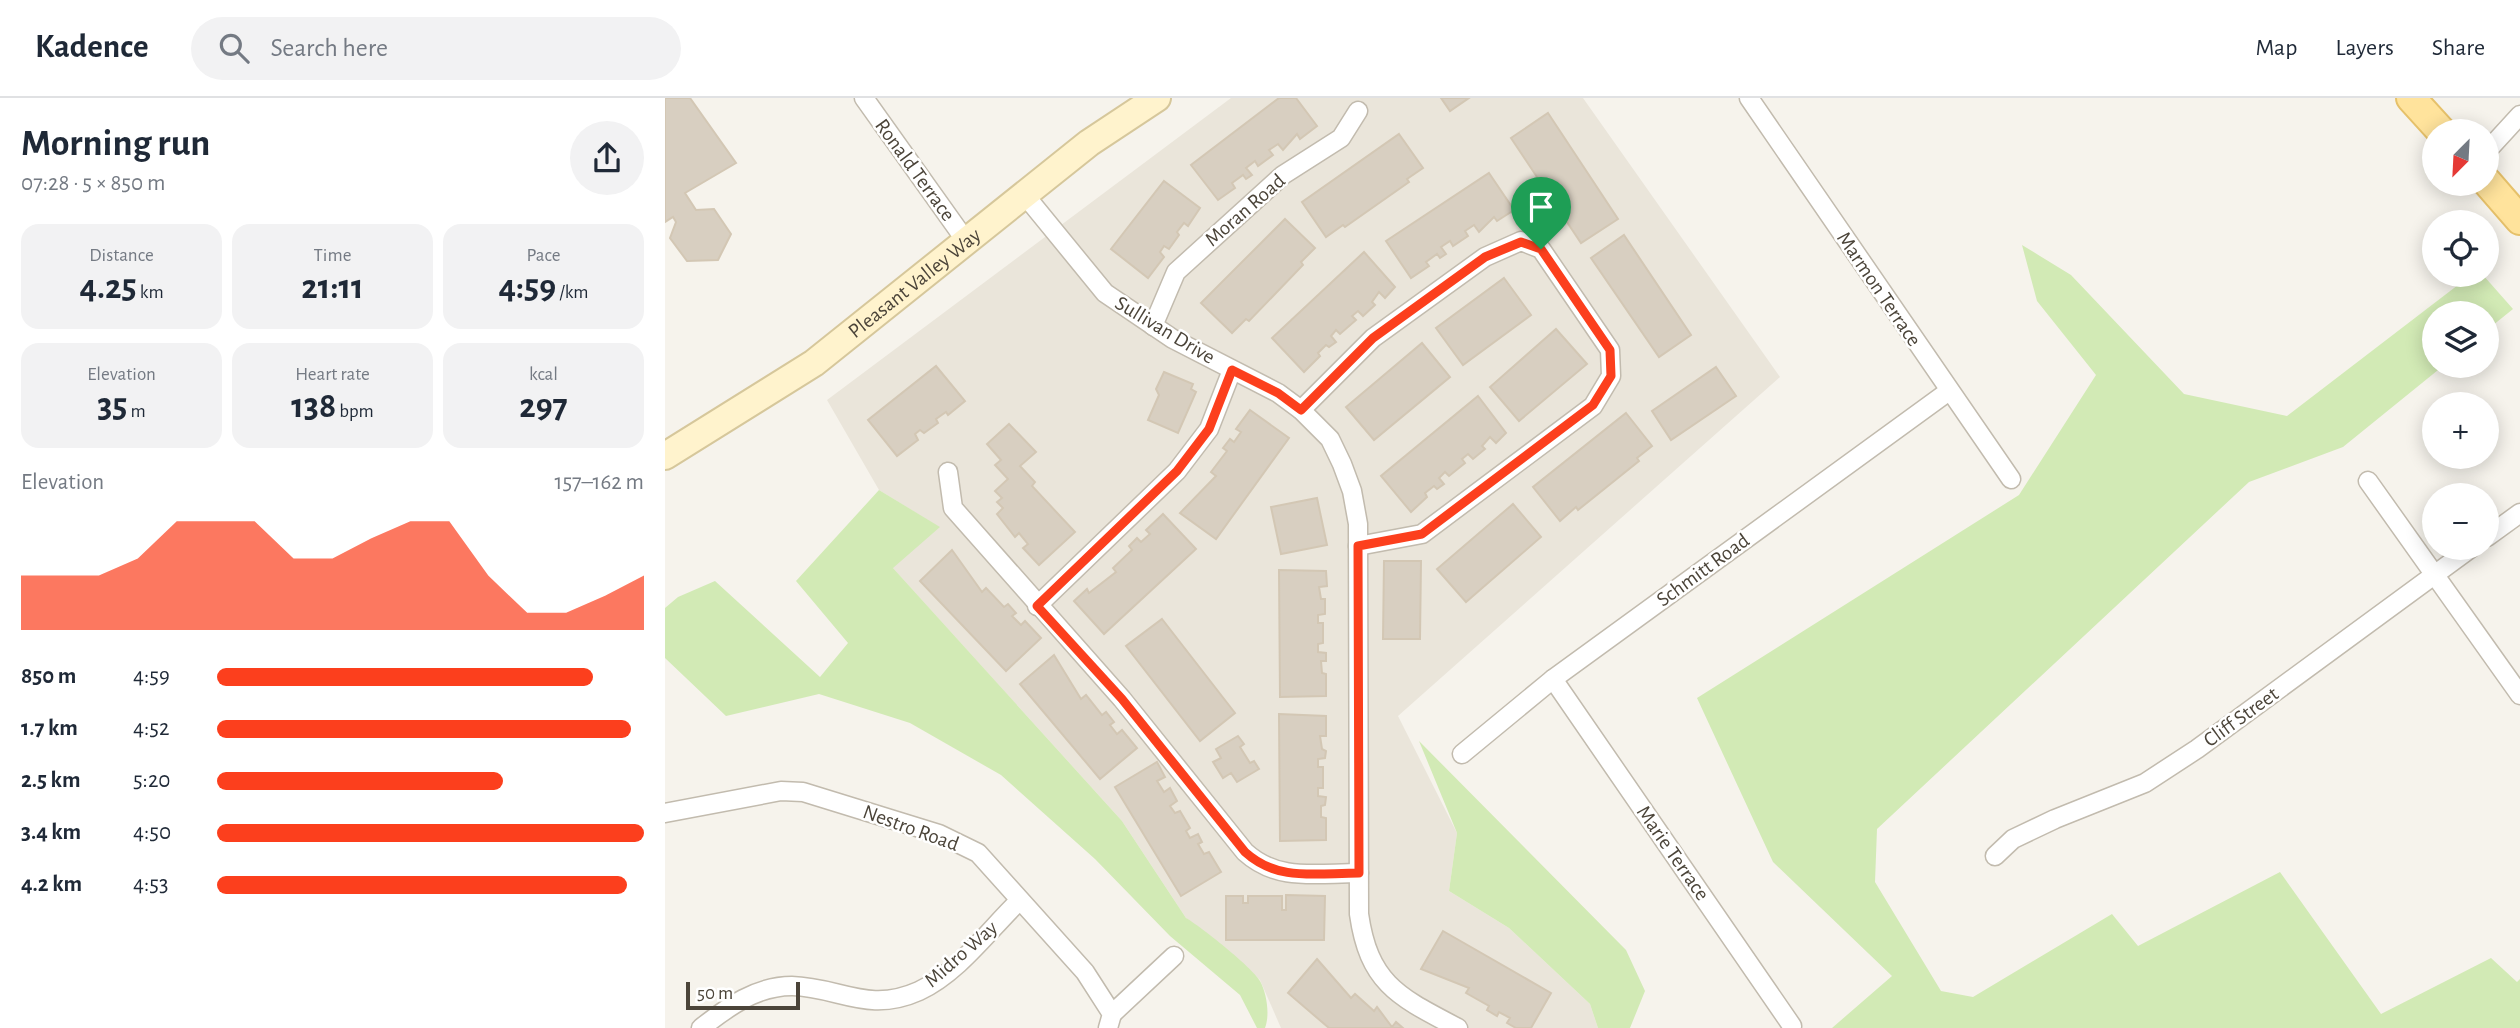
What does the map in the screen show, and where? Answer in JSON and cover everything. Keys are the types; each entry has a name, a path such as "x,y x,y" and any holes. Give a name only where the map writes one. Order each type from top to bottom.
{"main road":[{"name":"Pleasant Valley Way","path":"666,453 814,363 1089,143 1157,98"},
{"path":"2411,98 2430,119"},
{"path":"2499,196 2520,220"}],"street":[{"name":"Ronald Terrace","path":"864,98 966,241"},
{"name":"Marmon Terrace","path":"1749,98 2011,479"},
{"name":"Moran Road","path":"1153,326 1176,272 1283,175 1341,138 1358,111"},
{"path":"2499,139 2520,115"},
{"name":"Sullivan Drive","path":"1024,194 1105,293 1153,326 1278,393 1301,410 1330,439 1352,491 1358,546 1359,873"},
{"path":"1301,410 1373,338 1485,257 1521,242 1541,249 1610,350 1611,376 1593,405 1422,534 1358,546"},
{"path":"1037,606 1177,471 1209,429 1232,370"},
{"name":"Schmitt Road","path":"1462,754 1553,679 1949,391"},
{"path":"948,472 953,508 1122,699 1245,852 1261,866 1280,873 1359,873 1359,914 1363,945 1373,968 1420,1008 1458,1028"},
{"path":"2368,481 2520,695"},
{"path":"2499,528 2520,513"},
{"name":"Cliff Street","path":"1995,856 2013,839 2145,783 2197,749 2454,560"},
{"name":"Marie Terrace","path":"1553,679 1792,1026"},
{"name":"Nestro Road","path":"665,813 781,791 803,792 949,839 978,853 1085,972 1110,1021"},
{"name":"Midro Way","path":"701,1028 730,1005 755,992 793,986 852,999 886,1000 920,990 951,969 1019,901"},
{"path":"1110,1021 1174,956"}],"shaded area":[{"path":"1231,98 1583,98 1780,377 1398,716 1457,833 1449,891 1509,928 1590,1004 1598,1028 1281,1028 1260,980 1186,918 1122,821 892,567 939,527 879,490 827,400"}],"green space":[{"path":"2022,245 2071,275 2184,394 2287,416 2422,313 2422,378 2428,378 2343,447 2249,482 1877,829 1875,882 1941,991 1973,997 2112,914 2138,946 2280,872 2381,1014 2491,958 2517,982 2520,979 2520,1028 1832,1028 1892,976 1773,862 1697,698 2019,495 2096,375 2037,301"},
{"path":"2455,287 2494,287 2513,309 2499,320 2499,301 2437,301"},
{"path":"879,490 940,527 893,568 1122,821 1186,918 1225,947 1260,981 1266,998 1265,1028 1257,1028 1240,995 1170,936 1095,859 1001,775 910,723 819,694 726,716 665,658 665,608 678,597 715,581 820,677 848,643 796,581"},
{"path":"1419,741 1626,950 1645,991 1630,1028 1598,1028 1590,1004 1509,928 1449,891 1457,833"}],"building":[{"path":"665,98 690,98 736,163 685,193 696,210 714,209 731,234 718,260 687,261 670,238 676,222 673,217 665,222"},
{"path":"1279,98 1296,98 1317,126 1300,139 1297,134 1283,150 1278,144 1269,150 1273,155 1258,166 1255,161 1246,168 1252,175 1246,179 1243,175 1232,183 1235,188 1218,200 1191,165"},
{"path":"1441,98 1469,98 1450,111"},
{"path":"1548,113 1618,219 1581,243 1511,138"},
{"path":"1399,134 1423,168 1407,179 1409,182 1345,227 1343,225 1326,237 1302,202"},
{"path":"1489,173 1514,210 1497,221 1494,217 1479,232 1474,225 1465,231 1468,236 1453,246 1450,241 1441,247 1446,254 1440,258 1437,254 1426,262 1429,266 1411,278 1386,241"},
{"path":"1164,181 1200,208 1188,226 1184,223 1177,232 1179,235 1169,249 1164,246 1160,252 1164,257 1148,278 1111,249"},
{"path":"1285,219 1315,248 1301,262 1303,265 1249,321 1246,319 1232,333 1201,303"},
{"path":"1624,235 1691,335 1659,357 1591,258"},
{"path":"1364,252 1395,287 1385,298 1379,292 1372,302 1375,305 1363,316 1358,311 1352,316 1356,320 1340,334 1336,330 1331,336 1336,342 1329,347 1326,345 1318,353 1320,356 1304,372 1272,338"},
{"path":"1504,278 1531,315 1463,365 1436,328"},
{"path":"1556,329 1587,364 1519,421 1490,387"},
{"path":"1422,343 1450,377 1374,440 1346,407"},
{"path":"936,366 965,401 948,415 946,412 936,419 938,423 924,433 920,430 915,434 918,440 897,456 868,420"},
{"path":"1716,367 1736,396 1671,440 1652,411"},
{"path":"1164,372 1193,384 1191,389 1196,392 1178,433 1148,420 1159,395 1156,389"},
{"path":"1478,396 1506,433 1496,443 1490,437 1482,446 1485,449 1473,459 1468,454 1462,459 1465,463 1449,476 1445,472 1439,478 1444,484 1437,489 1434,486 1425,493 1427,497 1411,512 1381,476"},
{"path":"1250,410 1289,438 1216,539 1180,513 1216,476 1211,472 1227,451 1223,448 1230,439 1234,442 1241,432 1236,429"},
{"path":"1626,413 1652,446 1637,458 1639,461 1578,510 1576,507 1560,521 1533,487"},
{"path":"1009,424 1036,452 1020,466 1035,482 1032,486 1075,532 1039,565 1023,548 1028,544 1019,533 1015,537 997,514 1003,508 997,502 1002,498 995,491 1008,479 995,465 1001,460 987,444"},
{"path":"1317,498 1327,545 1281,554 1271,507"},
{"path":"1513,504 1541,537 1466,602 1437,569"},
{"path":"1163,514 1196,549 1104,634 1074,601 1087,589 1089,593 1116,572 1113,568 1132,550 1129,546 1137,538 1141,542 1150,534 1146,530"},
{"path":"952,550 982,592 986,588 1004,607 1008,604 1016,613 1012,616 1021,625 1025,621 1041,638 1006,671 920,581"},
{"path":"1384,561 1421,561 1420,639 1383,639"},
{"path":"1279,570 1326,571 1327,586 1319,587 1321,599 1325,599 1325,614 1318,615 1318,623 1323,623 1323,643 1318,644 1318,652 1326,653 1326,661 1321,661 1322,673 1326,674 1326,696 1280,697"},
{"path":"1162,619 1235,713 1200,741 1126,646"},
{"path":"1054,655 1081,699 1086,695 1102,715 1106,712 1114,722 1110,725 1117,734 1122,730 1137,748 1100,779 1020,684"},
{"path":"1279,714 1326,716 1326,736 1320,736 1322,749 1326,751 1325,758 1318,759 1318,767 1323,767 1323,788 1318,788 1318,796 1326,797 1325,805 1321,806 1321,817 1326,818 1326,840 1280,841"},
{"path":"1238,736 1244,744 1240,747 1250,763 1254,761 1259,769 1237,782 1231,773 1223,778 1213,762 1221,758 1216,749"},
{"path":"1157,762 1165,777 1157,781 1164,792 1170,788 1177,801 1170,806 1175,813 1180,811 1190,828 1186,831 1190,838 1198,834 1202,842 1198,844 1204,854 1209,852 1221,872 1181,896 1115,787"},
{"path":"1286,895 1325,896 1324,940 1226,940 1226,896 1243,896 1243,903 1248,903 1248,896 1282,896 1282,910 1286,910"},
{"path":"1443,931 1551,993 1531,1028 1516,1028 1507,1023 1510,1018 1499,1012 1497,1016 1487,1010 1489,1006 1466,993 1469,988 1421,969"},
{"path":"1317,959 1351,998 1355,994 1374,1011 1377,1007 1392,1027 1396,1022 1403,1028 1329,1028 1288,993"}],"route":[{"path":"1521,242 1541,249 1610,350 1611,376 1593,405 1422,534 1358,546 1359,873 1280,873 1261,866 1245,852 1122,699 1037,606 1177,471 1209,429 1232,370 1278,393 1301,410 1373,338 1485,257 1521,242"}]}
